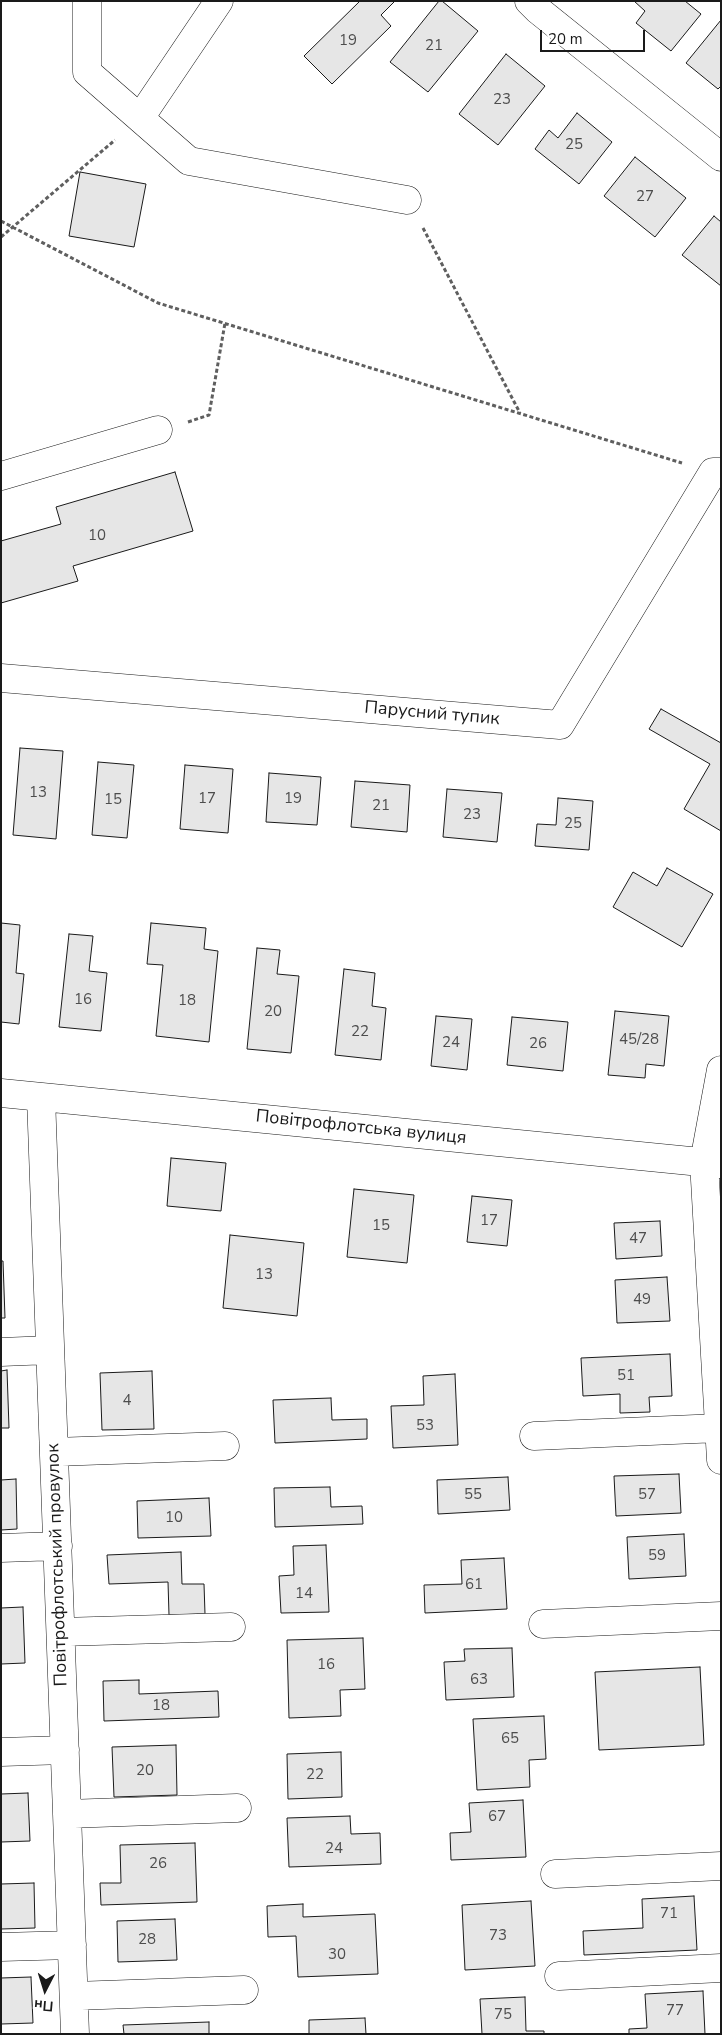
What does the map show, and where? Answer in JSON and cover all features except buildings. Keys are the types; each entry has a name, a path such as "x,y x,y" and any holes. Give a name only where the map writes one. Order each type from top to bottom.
{"street":[{"path":"87,1 88,72 188,160 407,200"},
{"path":"140,118 219,1"},
{"path":"529,1 721,157"},
{"path":"1,476 158,430"},
{"name":"Парусний тупик","path":"1,678 560,725 717,472"},
{"path":"720,1083 713,1163 721,1460"},
{"name":"Повітрофлотська вулиця","path":"1,1093 713,1163"},
{"name":"Повітрофлотський провулок","path":"41,1097 75,2034"},
{"path":"1,1352 50,1350"},
{"path":"534,1436 719,1428"},
{"path":"54,1452 224,1446"},
{"path":"1,1548 58,1546"},
{"path":"543,1624 721,1616"},
{"path":"60,1632 231,1627"},
{"path":"1,1752 65,1750"},
{"path":"67,1814 237,1808"},
{"path":"555,1874 721,1866"},
{"path":"1,1947 72,1945"},
{"path":"560,1976 721,1968"},
{"path":"74,1996 244,1990"}],"path":[{"path":"1,236 140,118"},
{"path":"407,200 520,413"},
{"path":"1,221 158,303 717,472"},
{"path":"209,415 225,324"}]}
